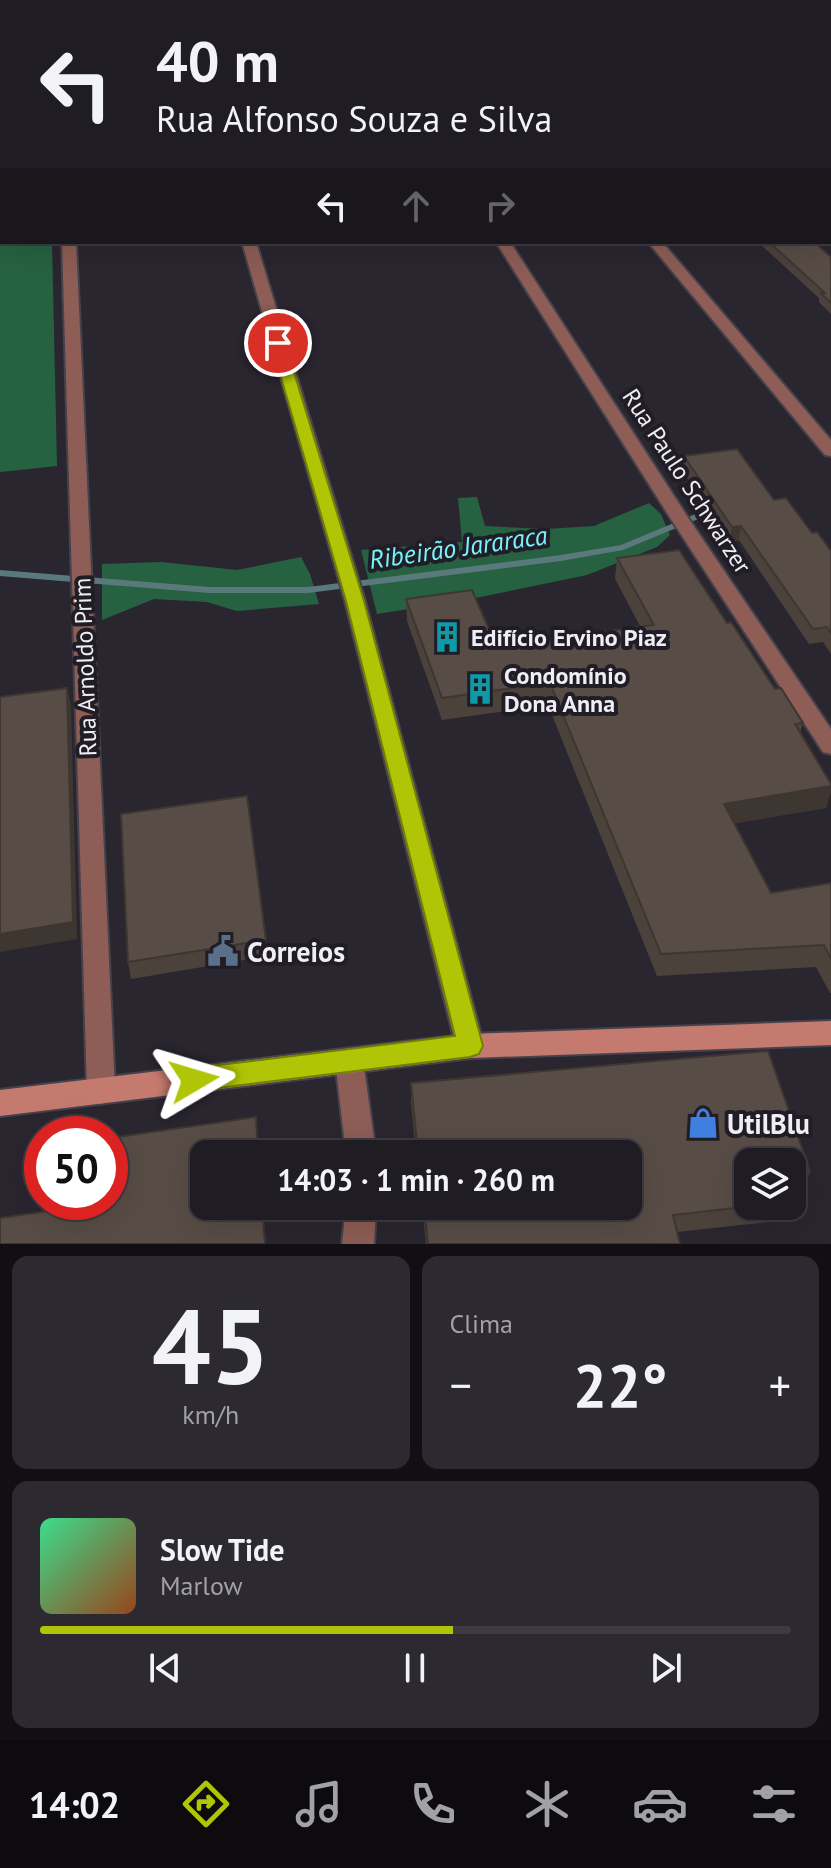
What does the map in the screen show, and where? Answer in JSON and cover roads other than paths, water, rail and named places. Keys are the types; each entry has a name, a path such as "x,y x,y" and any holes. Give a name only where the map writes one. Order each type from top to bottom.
{"main road":[{"path":"0,1103 470,1046 831,1033"}],"street":[{"name":"Rua Arnoldo Prim","path":"69,244 101,1091"},
{"path":"250,244 355,601 470,1046"},
{"name":"Rua Paulo Schwarzer","path":"504,244 683,525 831,746"},
{"path":"657,244 831,451"},
{"path":"349,1060 359,1140"},
{"path":"358,1244 360,1220"}],"waterway":[{"name":"Ribeirão Jararaca","path":"0,573 209,590 308,590 561,558 623,547 722,506"}],"place":[{"name":"Edifício Ervino Piaz","path":"447,637"},
{"name":"Condomínio Dona Anna","path":"480,689"},
{"name":"Correios","path":"223,951"},
{"name":"UtilBlu","path":"703,1123"}]}
